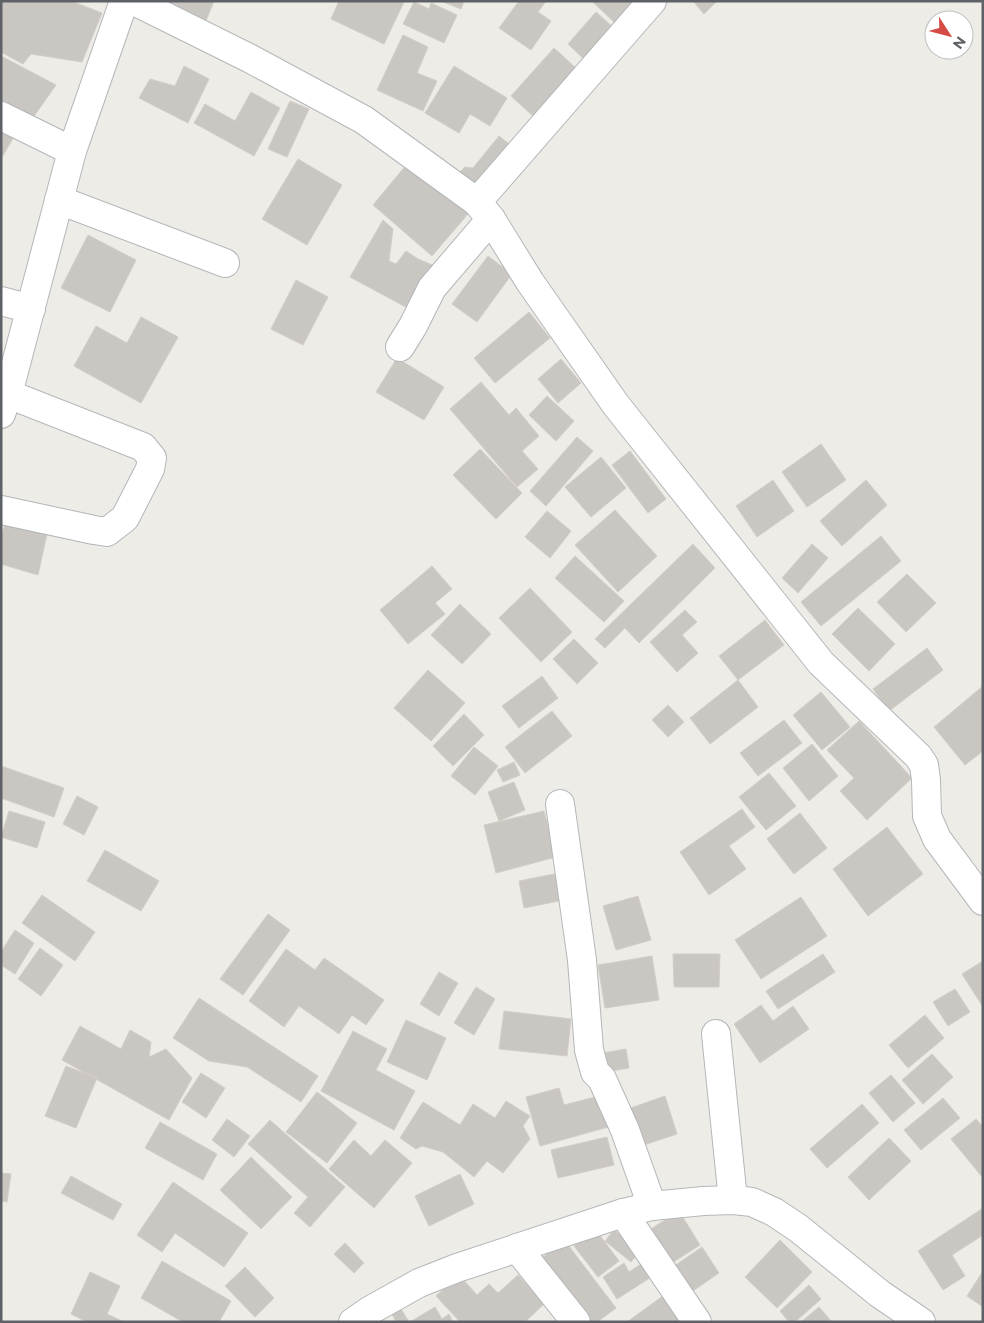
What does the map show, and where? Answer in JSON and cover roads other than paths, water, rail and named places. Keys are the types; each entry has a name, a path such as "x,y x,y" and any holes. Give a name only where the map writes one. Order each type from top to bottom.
{"street":[{"path":"1,510 107,532 125,518 150,469 152,458 143,447 5,404 72,151 124,1"},
{"path":"134,1 250,58 364,120 484,210 530,282 616,406 821,663 918,756 924,766 927,816 937,839 983,901"},
{"path":"400,348 432,288 484,210 652,1"},
{"path":"1,116 72,151"},
{"path":"59,200 224,263"},
{"path":"1,301 31,309"},
{"path":"560,804 582,960 589,1050 595,1072 602,1079 625,1130 651,1202"},
{"path":"716,1034 733,1200"},
{"path":"352,1322 419,1283 457,1268 651,1202 733,1200 752,1202 774,1212 798,1228 880,1294 921,1322"},
{"path":"623,1213 698,1322"},
{"path":"517,1248 576,1322"}]}
